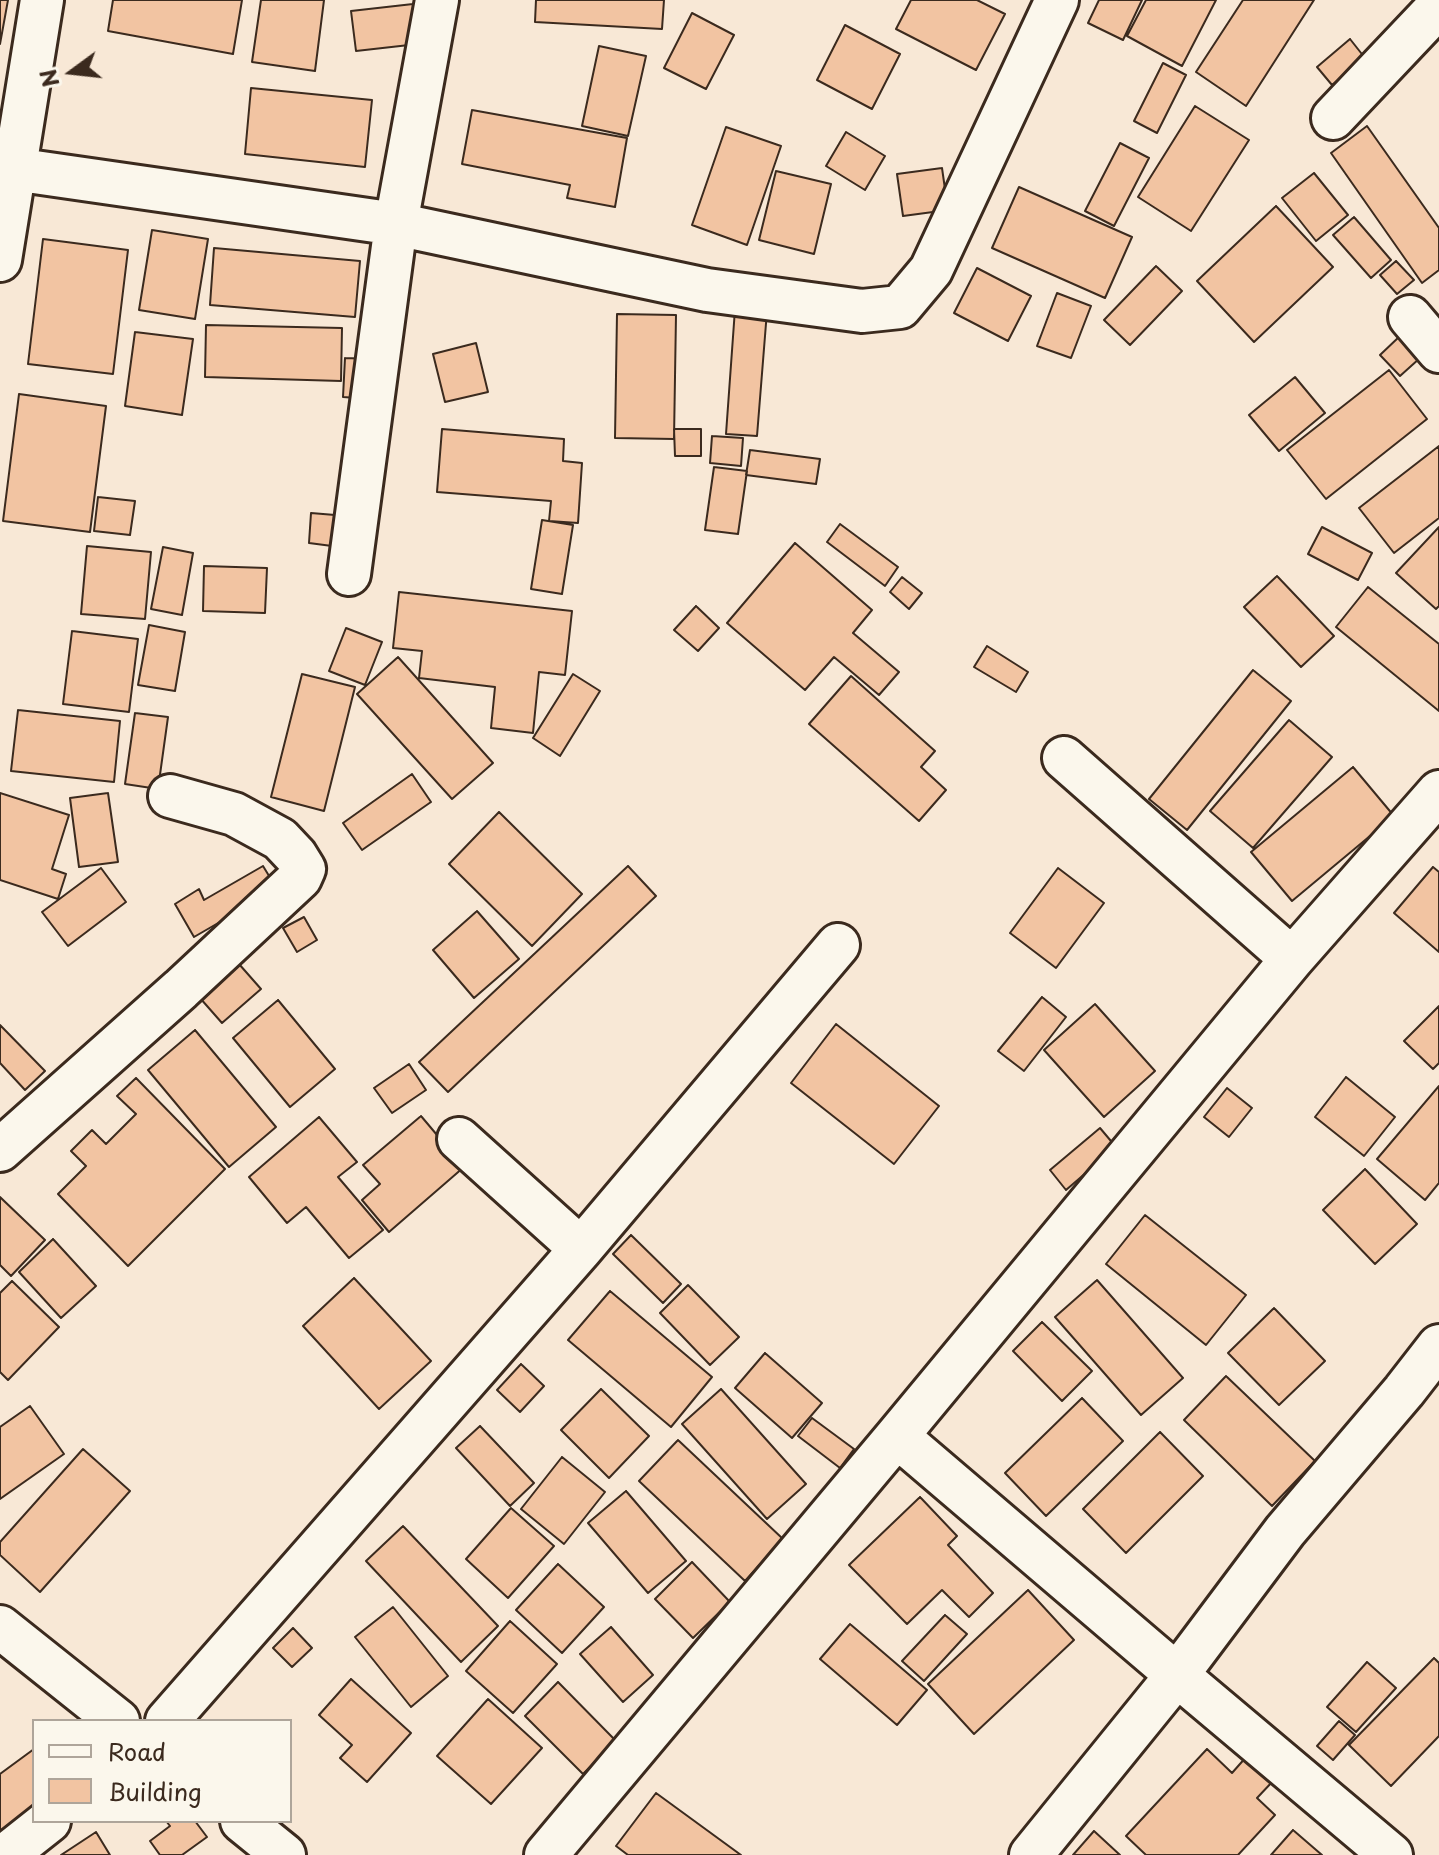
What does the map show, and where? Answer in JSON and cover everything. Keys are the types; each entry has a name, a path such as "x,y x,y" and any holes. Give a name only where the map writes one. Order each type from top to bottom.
{"street":[{"path":"0,260 8,168 42,0"},
{"path":"349,574 396,224 437,0"},
{"path":"8,168 396,224 707,290 862,311 900,307 931,270 1057,0"},
{"path":"1333,118 1439,6"},
{"path":"1410,317 1439,351"},
{"path":"1064,758 1292,959"},
{"path":"546,1855 1292,959 1439,792"},
{"path":"0,1150 300,878 304,869 280,839 234,814 170,796"},
{"path":"169,1719 581,1249 838,945"},
{"path":"459,1139 581,1249"},
{"path":"1031,1855 1177,1675 1285,1531 1439,1346"},
{"path":"897,1436 1391,1855"},
{"path":"0,1627 115,1719"},
{"path":"6,1855 46,1823"},
{"path":"244,1823 284,1855"}],"building":[{"path":"0,0 8,0 0,44"},
{"path":"113,0 242,0 233,54 108,31"},
{"path":"261,0 324,0 315,71 252,62"},
{"path":"536,0 664,0 662,29 535,22"},
{"path":"911,0 977,0 1005,14 976,70 896,29"},
{"path":"1099,0 1142,0 1123,40 1088,23"},
{"path":"1146,0 1216,0 1182,66 1127,36"},
{"path":"1243,0 1314,0 1246,106 1196,72"},
{"path":"413,4 418,44 356,51 351,11"},
{"path":"692,13 734,35 706,89 664,68"},
{"path":"845,25 900,54 872,109 817,80"},
{"path":"1350,39 1365,58 1332,85 1317,67"},
{"path":"599,46 646,56 628,136 582,126"},
{"path":"1163,63 1186,75 1157,133 1134,121"},
{"path":"251,88 372,100 365,167 245,154"},
{"path":"1195,106 1249,140 1191,231 1138,197"},
{"path":"472,110 627,138 615,207 567,198 570,185 462,164"},
{"path":"1367,126 1439,228 1439,270 1422,283 1331,153"},
{"path":"726,127 781,146 747,245 692,225"},
{"path":"846,132 885,156 865,190 826,166"},
{"path":"1120,143 1149,158 1114,226 1085,211"},
{"path":"942,168 948,210 903,216 897,174"},
{"path":"776,171 831,184 814,254 759,240"},
{"path":"1314,173 1348,215 1316,241 1282,198"},
{"path":"1019,187 1132,237 1105,298 992,248"},
{"path":"1276,206 1333,267 1254,342 1197,281"},
{"path":"1354,217 1391,260 1371,278 1333,235"},
{"path":"152,230 208,239 195,319 139,310"},
{"path":"43,239 128,250 113,374 28,364"},
{"path":"214,248 360,261 355,317 210,305"},
{"path":"1396,261 1414,280 1397,294 1380,275"},
{"path":"1156,266 1182,291 1130,345 1104,320"},
{"path":"977,268 1031,296 1008,341 954,313"},
{"path":"1057,293 1091,306 1071,358 1037,346"},
{"path":"735,309 767,311 757,436 726,434"},
{"path":"617,314 676,315 674,439 615,438"},
{"path":"206,325 342,328 341,381 205,377"},
{"path":"135,332 193,339 182,415 125,406"},
{"path":"1400,336 1420,358 1400,376 1380,355"},
{"path":"476,343 488,392 445,402 433,354"},
{"path":"345,358 372,359 370,399 343,397"},
{"path":"1389,370 1427,419 1326,499 1287,450"},
{"path":"1295,377 1325,413 1279,451 1249,415"},
{"path":"19,394 106,406 90,532 3,521"},
{"path":"442,429 564,439 563,461 582,463 578,523 549,521 551,501 437,492"},
{"path":"674,429 701,429 701,456 675,456"},
{"path":"712,436 743,438 741,466 710,463"},
{"path":"1439,446 1439,518 1394,553 1359,508"},
{"path":"750,450 820,459 816,484 746,475"},
{"path":"714,467 747,471 738,534 705,530"},
{"path":"98,497 135,501 130,535 94,531"},
{"path":"311,513 335,515 332,546 309,543"},
{"path":"542,520 573,525 562,594 531,589"},
{"path":"840,524 898,567 885,586 827,542"},
{"path":"1322,527 1372,553 1358,580 1308,554"},
{"path":"1439,527 1439,606 1436,609 1396,573"},
{"path":"795,543 872,610 853,633 899,672 879,695 834,657 805,690 727,623"},
{"path":"87,546 151,552 145,619 81,614"},
{"path":"163,547 193,553 182,615 151,609"},
{"path":"204,566 267,568 265,613 203,611"},
{"path":"1277,576 1334,636 1301,667 1244,607"},
{"path":"902,577 922,593 909,609 890,592"},
{"path":"1368,587 1439,644 1439,711 1336,627"},
{"path":"399,592 572,611 565,675 539,672 533,733 491,728 495,687 419,678 422,651 393,648"},
{"path":"696,606 719,628 698,651 674,630"},
{"path":"149,625 185,632 175,691 138,685"},
{"path":"346,628 382,642 365,685 329,671"},
{"path":"72,631 138,639 129,712 63,704"},
{"path":"987,646 1028,672 1016,692 974,667"},
{"path":"398,657 493,763 452,799 357,694"},
{"path":"1253,670 1291,701 1187,830 1149,799"},
{"path":"302,674 355,687 324,811 271,797"},
{"path":"573,674 600,691 560,756 533,738"},
{"path":"851,676 935,751 921,767 946,790 919,821 809,724"},
{"path":"18,710 120,721 114,782 11,771"},
{"path":"135,713 168,717 158,789 125,784"},
{"path":"1289,720 1332,757 1253,848 1210,811"},
{"path":"1353,767 1394,816 1292,901 1251,852"},
{"path":"412,774 431,802 362,850 343,823"},
{"path":"0,793 69,815 52,869 66,874 58,899 0,880"},
{"path":"108,793 118,862 79,867 70,798"},
{"path":"499,812 582,894 532,946 449,864"},
{"path":"263,866 277,889 194,937 175,904 199,889 204,900"},
{"path":"628,866 656,896 448,1092 419,1062"},
{"path":"1433,867 1439,872 1439,952 1394,913"},
{"path":"101,868 126,902 68,946 42,912"},
{"path":"1058,868 1104,903 1056,968 1010,933"},
{"path":"477,911 519,959 474,998 433,950"},
{"path":"304,917 317,940 297,952 283,928"},
{"path":"239,964 261,989 222,1023 200,998"},
{"path":"1042,997 1066,1017 1024,1071 998,1051"},
{"path":"278,1000 335,1069 290,1107 233,1038"},
{"path":"1095,1004 1155,1071 1104,1117 1044,1050"},
{"path":"1439,1006 1439,1063 1433,1069 1404,1041"},
{"path":"836,1024 939,1106 894,1164 791,1083"},
{"path":"0,1025 45,1071 25,1090 0,1063"},
{"path":"195,1030 276,1127 229,1167 148,1070"},
{"path":"409,1064 426,1090 392,1113 374,1088"},
{"path":"1346,1077 1395,1117 1364,1156 1315,1117"},
{"path":"136,1078 225,1169 128,1266 58,1194 86,1166 71,1151 92,1130 106,1144 136,1114 117,1096"},
{"path":"1439,1086 1439,1183 1425,1200 1377,1159"},
{"path":"1227,1088 1252,1108 1229,1137 1204,1117"},
{"path":"421,1116 464,1167 389,1232 362,1200 380,1184 363,1165"},
{"path":"319,1117 357,1162 338,1177 383,1230 349,1258 306,1207 287,1223 249,1177"},
{"path":"1100,1128 1116,1147 1066,1190 1050,1170"},
{"path":"1365,1169 1417,1224 1375,1264 1323,1210"},
{"path":"0,1197 45,1240 11,1276 0,1265"},
{"path":"1145,1215 1246,1295 1206,1345 1106,1264"},
{"path":"631,1235 681,1284 663,1303 613,1254"},
{"path":"53,1239 96,1286 61,1318 19,1272"},
{"path":"354,1278 431,1361 379,1409 303,1326"},
{"path":"1097,1280 1183,1378 1141,1415 1055,1317"},
{"path":"12,1281 59,1327 8,1380 0,1372 0,1293"},
{"path":"688,1285 739,1337 710,1365 660,1313"},
{"path":"610,1291 712,1377 671,1427 568,1340"},
{"path":"1274,1308 1325,1361 1279,1405 1228,1353"},
{"path":"1042,1322 1092,1371 1062,1401 1013,1351"},
{"path":"765,1353 822,1403 792,1438 735,1388"},
{"path":"521,1364 544,1386 520,1412 497,1390"},
{"path":"1226,1376 1315,1461 1272,1506 1184,1420"},
{"path":"601,1389 649,1436 609,1478 561,1430"},
{"path":"721,1389 806,1484 767,1519 682,1424"},
{"path":"1082,1398 1123,1441 1046,1516 1005,1473"},
{"path":"30,1406 64,1454 0,1499 0,1427"},
{"path":"812,1418 854,1449 840,1468 798,1436"},
{"path":"480,1426 534,1483 510,1506 456,1448"},
{"path":"1160,1432 1203,1476 1126,1553 1083,1509"},
{"path":"678,1440 783,1539 745,1581 639,1481"},
{"path":"83,1449 130,1491 40,1592 0,1555 0,1542"},
{"path":"562,1457 605,1492 564,1544 521,1509"},
{"path":"626,1491 686,1561 648,1593 588,1523"},
{"path":"920,1497 957,1536 948,1545 993,1593 969,1617 942,1590 907,1624 849,1565"},
{"path":"511,1508 554,1546 508,1598 466,1559"},
{"path":"403,1526 498,1626 461,1662 366,1561"},
{"path":"692,1562 730,1602 693,1638 655,1599"},
{"path":"558,1564 604,1607 562,1653 516,1610"},
{"path":"1028,1590 1074,1640 974,1734 928,1684"},
{"path":"393,1607 448,1676 411,1707 355,1637"},
{"path":"945,1615 967,1634 924,1681 902,1661"},
{"path":"510,1621 557,1664 513,1713 466,1671"},
{"path":"850,1624 927,1690 897,1725 820,1659"},
{"path":"611,1627 653,1675 623,1702 580,1654"},
{"path":"293,1628 312,1648 292,1667 273,1648"},
{"path":"1434,1658 1439,1663 1439,1736 1391,1786 1349,1745"},
{"path":"1367,1662 1396,1688 1356,1732 1327,1707"},
{"path":"351,1679 411,1733 367,1782 340,1758 352,1745 319,1715"},
{"path":"558,1682 616,1741 583,1774 525,1716"},
{"path":"488,1699 542,1748 491,1804 437,1756"},
{"path":"1339,1721 1355,1735 1333,1760 1317,1746"},
{"path":"1207,1749 1232,1773 1247,1756 1273,1781 1257,1798 1275,1815 1238,1855 1146,1855 1126,1836"},
{"path":"32,1750 32,1808 0,1832 0,1774"},
{"path":"656,1793 741,1855 628,1855 616,1846"},
{"path":"168,1823 196,1823 207,1837 182,1855 160,1855 150,1841 170,1826"},
{"path":"1293,1830 1322,1855 1271,1855"},
{"path":"1094,1831 1120,1855 1073,1855"},
{"path":"96,1832 110,1855 61,1855"}]}
